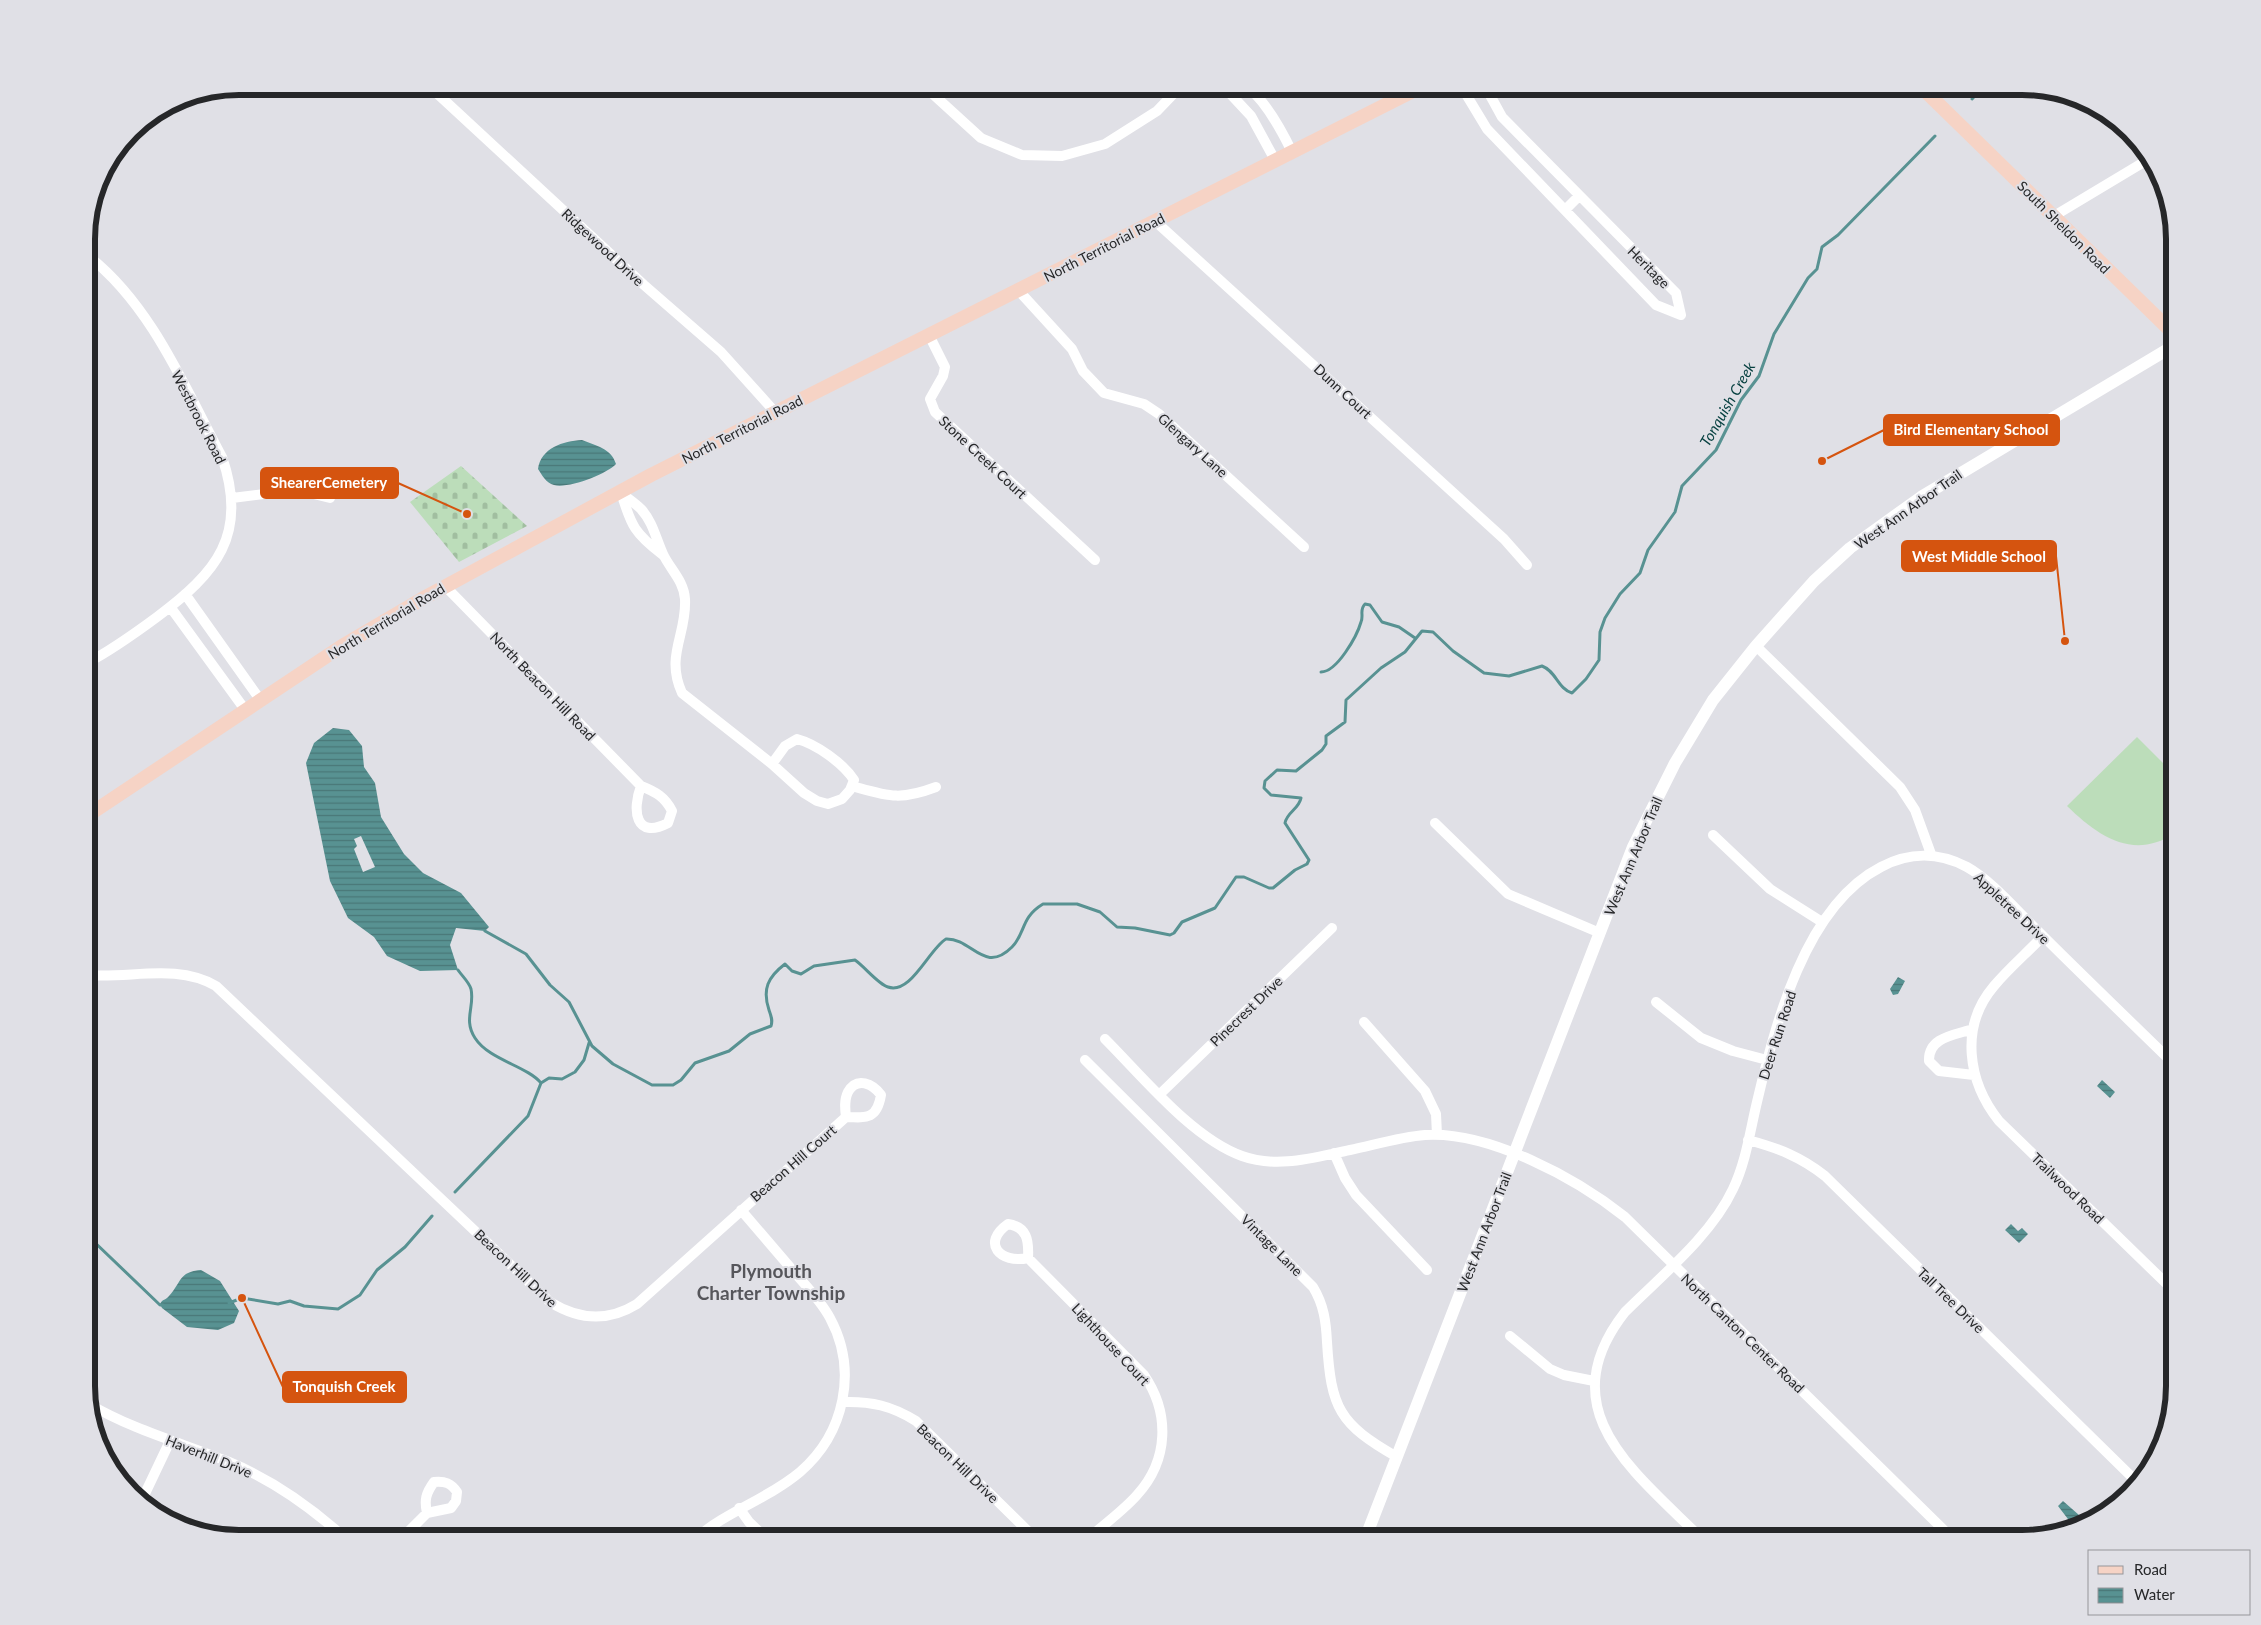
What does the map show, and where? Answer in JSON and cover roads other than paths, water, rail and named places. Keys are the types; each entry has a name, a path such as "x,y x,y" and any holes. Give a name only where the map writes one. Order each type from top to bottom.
{"main road":[{"name":"North Territorial Road","path":"95,810 342,646 445,586 620,492 775,412 1292,152 1392,95"},
{"name":"South Sheldon Road","path":"1930,95 2166,326"}],"street":[{"name":"Ridgewood Drive","path":"438,95 644,285 721,352 775,412"},
{"path":"934,95 981,138 1022,156 1062,156 1105,144 1157,111 1172,95"},
{"path":"1231,95 1251,116 1275,160"},
{"path":"1255,95 1281,131 1292,152"},
{"name":"Heritage","path":"1466,95 1486,129 1656,305 1681,315 1676,292 1522,138 1502,116 1490,95"},
{"path":"1508,152 1522,138"},
{"path":"2054,216 2144,162"},
{"path":"1565,210 1579,196"},
{"name":"Dunn Court","path":"1155,221 1489,526 1527,565"},
{"name":"Westbrook Road","path":"95,264 126,293 146,321 222,457 229,476 232,498 230,525 221,552 204,578 171,608 105,654 95,659"},
{"name":"Glengary Lane","path":"1018,290 1072,349 1083,370 1104,393 1144,404 1159,414 1304,546"},
{"name":"Stone Creek Court","path":"929,334 945,366 943,376 930,399 935,412 1095,560"},
{"name":"West Ann Arbor Trail","path":"1369,1530 1633,847 1675,763 1713,700 1756,646 1814,581 1889,519 1981,460 2011,444 2166,350"},
{"path":"232,498 297,490 330,498"},
{"path":"620,492 628,518 639,537 664,555"},
{"path":"620,492 642,510 655,530 664,555 681,582 685,598 674,664 676,680 682,693 772,764 804,793 817,801 828,804 842,799 852,786 854,780 849,772 808,742 797,739 785,746 772,764"},
{"name":"North Beacon Hill Road","path":"445,586 641,786"},
{"path":"185,594 261,701"},
{"path":"171,608 246,711"},
{"path":"1756,646 1900,787 1915,810 1931,854"},
{"path":"852,786 892,798 916,794 936,787"},
{"path":"1435,823 1508,894 1600,933"},
{"path":"1713,835 1784,900 1822,922"},
{"name":"Deer Run Road","path":"1594,1381 1599,1355 1613,1327 1625,1312 1709,1226 1723,1208 1738,1178 1767,1060 1791,988 1822,922 1843,896 1875,870 1902,858 1931,854"},
{"name":"Appletree Drive","path":"1931,854 1955,862 1976,873 2166,1056"},
{"name":"Pinecrest Drive","path":"1160,1094 1332,928"},
{"name":"Trailwood Road","path":"2043,936 1993,987 1983,1003 1974,1029 1971,1052 1974,1075 1984,1101 1999,1121 2166,1283"},
{"name":"Beacon Hill Drive","path":"95,975 181,973 199,978 216,986 550,1302 571,1313 604,1317 627,1310 637,1304 740,1210"},
{"path":"1656,1002 1701,1038 1733,1051 1767,1060"},
{"path":"1364,1022 1425,1091 1436,1114 1437,1135"},
{"path":"1974,1029 1940,1040 1933,1044 1928,1053 1929,1061 1940,1071 1974,1075"},
{"path":"1105,1039 1160,1094 1210,1140 1243,1157 1284,1162 1423,1135 1437,1135 1473,1141 1514,1154"},
{"name":"Vintage Lane","path":"1085,1060 1313,1287 1323,1305 1330,1379 1339,1410 1367,1440 1397,1457"},
{"name":"Beacon Hill Court","path":"740,1210 846,1117"},
{"name":"Tall Tree Drive","path":"1748,1140 1791,1153 1808,1162 1825,1176 2133,1478"},
{"path":"1334,1153 1344,1178 1356,1195 1428,1270"},
{"name":"North Canton Center Road","path":"1514,1154 1560,1172 1594,1192 1625,1217 1944,1530"},
{"path":"708,1530 739,1508 782,1485 812,1461 833,1431 843,1402 844,1359 838,1336 830,1317 817,1298 740,1210"},
{"name":"Lighthouse Court","path":"1028,1258 1144,1375 1154,1392 1161,1412 1162,1442 1152,1474 1130,1502 1098,1530"},
{"path":"1510,1336 1550,1369 1564,1375 1594,1381 1600,1418 1614,1448 1693,1530"},
{"name":"Beacon Hill Drive","path":"843,1402 880,1404 916,1421 1027,1530"},
{"name":"Haverhill Drive","path":"97,1408 133,1426 222,1459 257,1475 307,1506 335,1530"},
{"path":"145,1494 170,1441"},
{"path":"739,1508 757,1530"},
{"path":"410,1530 427,1513"}],"water":[{"path":"582,440 607,451 611,454 616,464 604,472 577,483 560,486 549,482 538,469 543,456 561,444"},
{"path":"333,728 349,730 362,746 364,767 375,783 381,817 404,854 423,873 461,893 489,927 485,931 456,928 450,945 458,970 420,971 387,956 374,937 348,918 330,881 306,763 314,743","holes":["361,836 375,867 363,872 354,849 357,846 354,839"]},
{"path":"1898,977 1905,981 1898,994 1893,995 1890,989"},
{"path":"2102,1080 2115,1092 2110,1098 2097,1086"},
{"path":"2011,1224 2018,1231 2022,1228 2028,1234 2019,1243 2005,1230"},
{"path":"201,1270 220,1281 239,1311 234,1323 218,1330 187,1327 162,1308 161,1302 169,1296 184,1275"},
{"path":"2063,1501 2079,1515 2070,1522 2058,1506"}],"waterway":[{"name":"Tonquish Creek","path":"1972,99 1976,95"},
{"name":"Tonquish Creek","path":"485,931 526,954 550,985 569,1002 592,1046 613,1064 652,1085 673,1085 681,1080 695,1063 729,1051 750,1034 771,1026 772,1020 766,996 768,984 774,974 785,964 792,971 801,974 814,966 855,960 884,985 896,988 912,978 946,939 955,940 986,957 1002,955 1016,942 1030,915 1043,904 1077,904 1100,912 1117,927 1135,928 1170,935 1174,933 1182,922 1215,908 1236,877 1244,877 1273,888 1295,870 1307,864 1309,860 1285,823 1301,798 1271,795 1264,788 1265,781 1277,770 1296,771 1322,750 1326,744 1326,736 1345,722 1346,700 1381,668 1405,652 1422,631 1433,632 1453,651 1484,673 1509,676 1542,666 1551,672 1563,688 1572,693 1586,679 1599,660 1600,632 1605,618 1620,594 1640,573 1648,550 1675,512 1682,486 1716,450 1741,400 1759,376 1774,334 1808,278 1817,269 1822,247 1838,235 1935,136"},
{"path":"1321,672 1327,670 1340,660 1351,644 1359,628 1362,619 1362,608 1365,604 1370,605 1382,622 1399,627 1415,638"},
{"path":"458,970 471,989 470,1025 475,1038 489,1052 527,1072 541,1083"},
{"name":"Tonquish Creek","path":"455,1192 528,1116 541,1083 549,1078 562,1079 575,1072 584,1060 589,1043"},
{"name":"Tonquish Creek","path":"229,1303 242,1298 278,1304 290,1301 304,1306 338,1309 360,1295 377,1270 405,1247 432,1216"},
{"name":"Tonquish Creek","path":"95,1243 160,1305 163,1305"}],"place":[{"name":"Bird Elementary School","path":"1822,461"},
{"name":"ShearerCemetery","path":"467,514"},
{"name":"West Middle School","path":"2065,641"},
{"name":"Tonquish Creek","path":"242,1298"}],"district":[{"name":"Plymouth Charter Township","path":"771,1281"}]}
